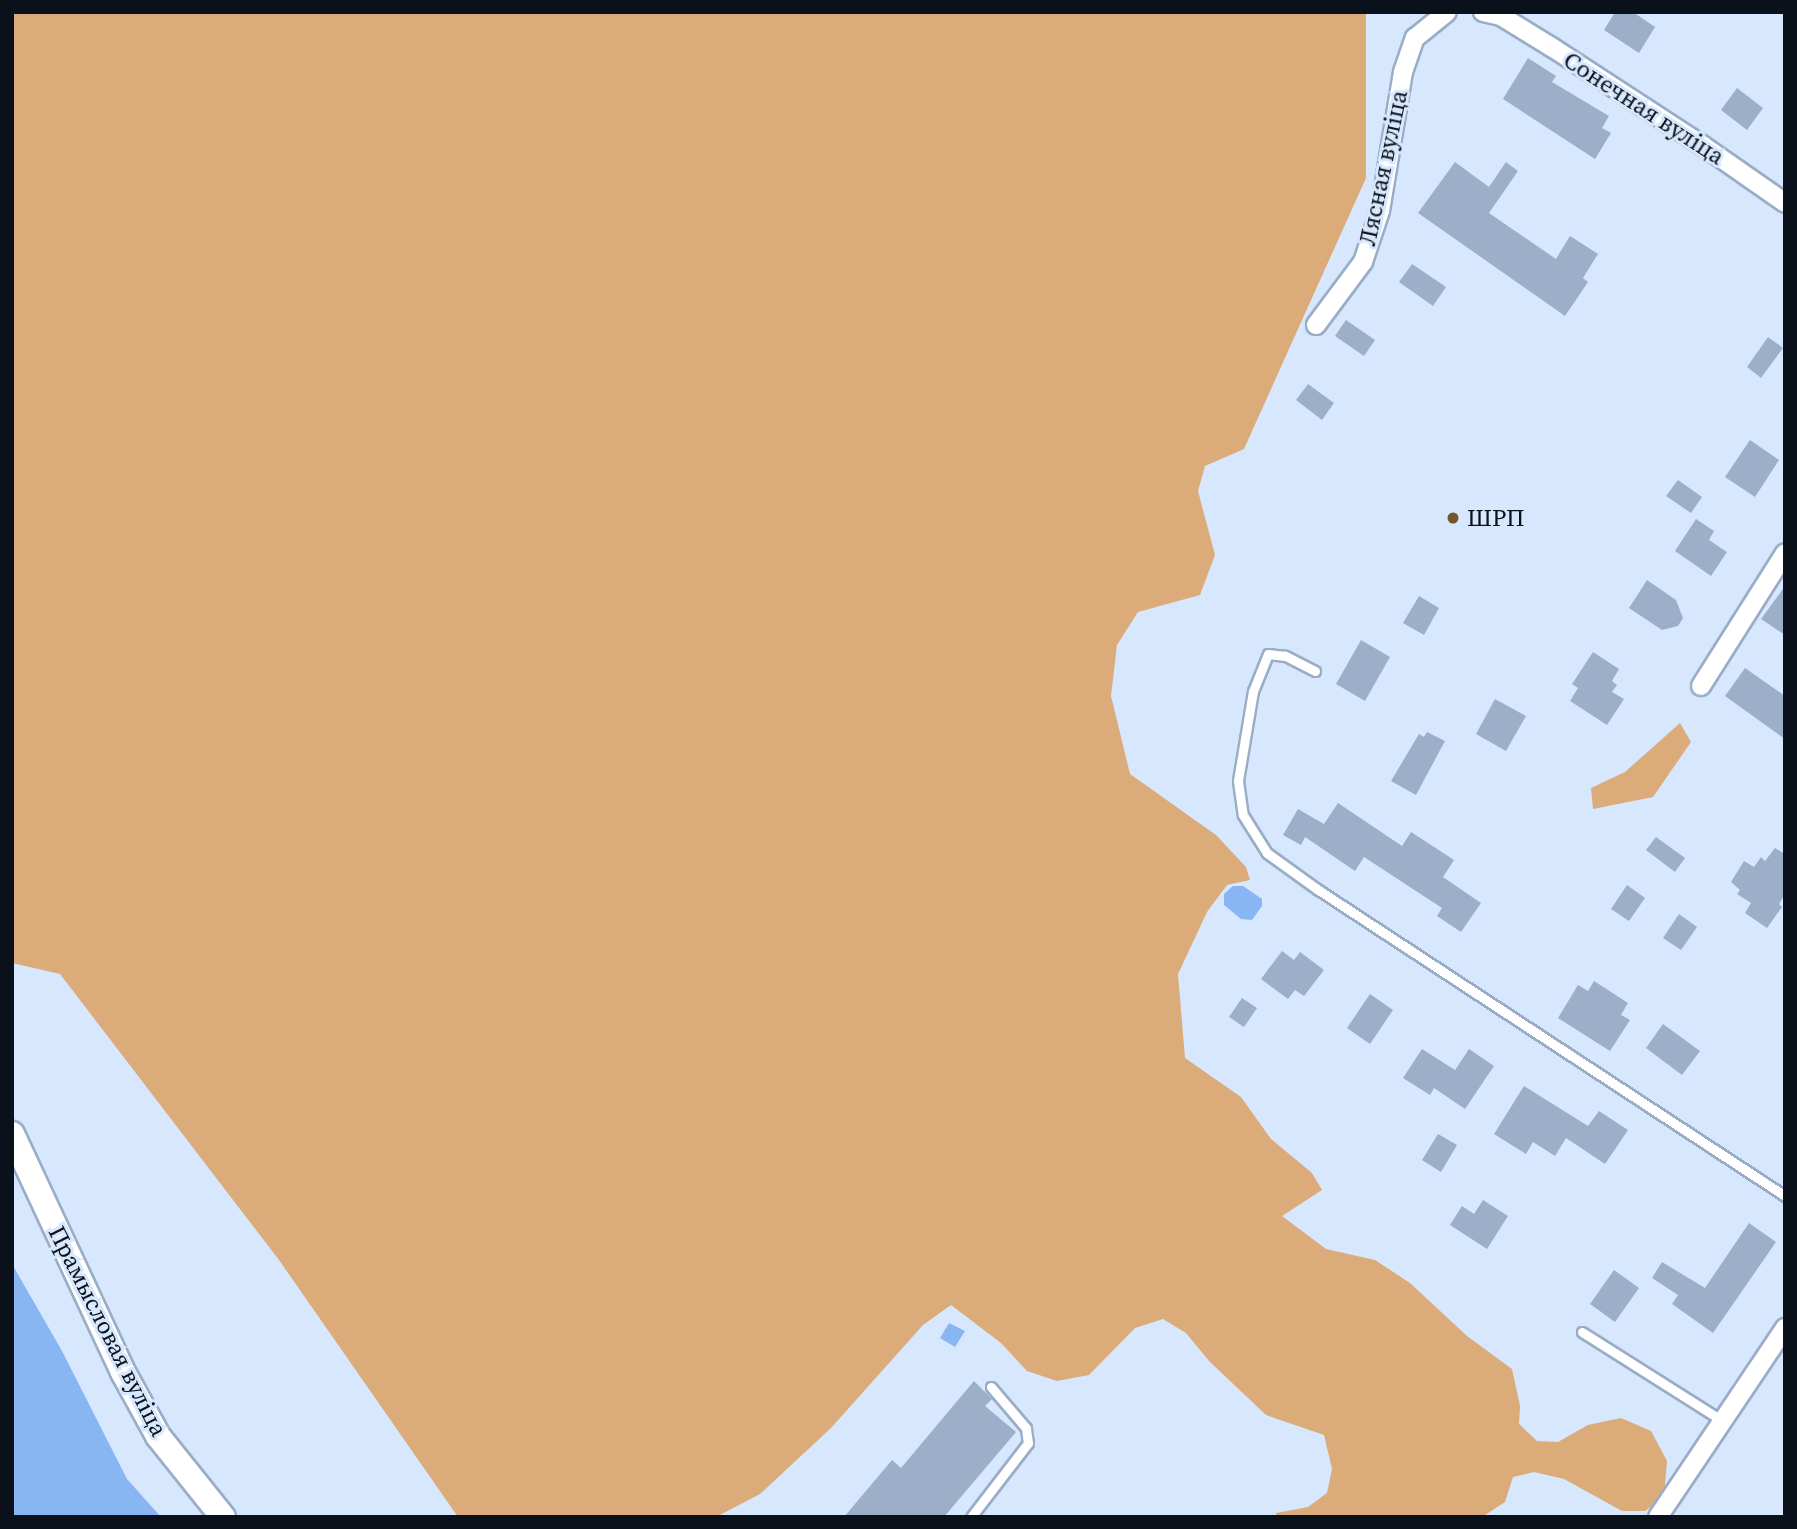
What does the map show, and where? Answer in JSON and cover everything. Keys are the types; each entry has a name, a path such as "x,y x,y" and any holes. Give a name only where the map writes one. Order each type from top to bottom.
{"street":[{"name":"Лясная вуліца","path":"1316,325 1363,262 1380,211 1403,72 1415,38 1447,12"},
{"name":"Сонечная вуліца","path":"1492,14 1702,145 1785,203"},
{"path":"1701,686 1785,553"},
{"name":"Прамысловая вуліца","path":"12,1133 117,1359 146,1415 165,1446 223,1517"},
{"path":"1658,1517 1785,1328"}],"lane":[{"path":"1315,671 1285,656 1268,654 1253,691 1238,781 1243,815 1267,853 1317,890 1785,1196"},
{"path":"1583,1332 1723,1421"},
{"path":"971,1517 1028,1443 1026,1428 991,1387"}],"shaded area":[{"path":"12,12 1366,12 1366,178 1244,449 1205,466 1198,491 1215,555 1200,595 1138,612 1117,645 1111,696 1130,774 1216,835 1246,867 1250,880 1227,885 1207,912 1178,974 1185,1058 1241,1097 1271,1139 1312,1173 1322,1190 1282,1216 1326,1249 1375,1260 1410,1283 1467,1336 1512,1369 1520,1406 1519,1424 1537,1441 1558,1442 1588,1425 1621,1418 1651,1431 1667,1461 1664,1497 1645,1511 1622,1511 1564,1479 1534,1472 1513,1477 1505,1502 1482,1517 1276,1517 1276,1513 1308,1507 1327,1493 1332,1469 1324,1435 1266,1415 1210,1362 1186,1333 1163,1319 1135,1328 1089,1375 1057,1381 1027,1371 1001,1343 951,1305 923,1325 831,1428 760,1494 716,1517 458,1517 279,1260 60,974 12,963"},
{"path":"1680,723 1691,742 1653,797 1593,809 1591,788 1625,772"}],"water":[{"path":"1233,886 1243,886 1262,899 1262,906 1252,920 1241,919 1224,905 1224,894"},
{"path":"12,1264 62,1351 127,1479 161,1517 12,1517"},
{"path":"949,1323 965,1331 955,1347 940,1338"}],"building":[{"path":"1615,12 1633,12 1655,27 1639,53 1604,30"},
{"path":"1528,58 1556,76 1552,82 1609,116 1602,128 1611,133 1595,159 1503,99"},
{"path":"1737,88 1763,108 1747,130 1721,110"},
{"path":"1455,162 1489,187 1506,162 1518,171 1489,213 1556,259 1570,236 1598,254 1583,278 1588,282 1565,316 1418,213"},
{"path":"1412,264 1446,287 1433,306 1399,282"},
{"path":"1346,320 1375,340 1364,356 1335,336"},
{"path":"1768,337 1783,348 1761,378 1747,367"},
{"path":"1308,384 1334,403 1322,420 1296,400"},
{"path":"1750,440 1779,460 1755,497 1725,477"},
{"path":"1678,480 1702,497 1691,513 1666,496"},
{"path":"1696,519 1714,531 1709,540 1727,552 1711,576 1675,551"},
{"path":"1647,580 1676,600 1683,618 1678,626 1662,630 1629,608"},
{"path":"1785,586 1785,635 1761,619"},
{"path":"1419,596 1439,608 1424,635 1403,623"},
{"path":"1361,640 1390,657 1365,701 1336,684"},
{"path":"1593,652 1619,669 1612,681 1617,685 1612,692 1624,699 1607,725 1570,701 1578,688 1572,684"},
{"path":"1745,668 1785,696 1785,739 1725,696"},
{"path":"1495,699 1526,716 1506,751 1476,734"},
{"path":"1427,732 1445,741 1416,795 1391,781 1419,734 1424,737"},
{"path":"1338,803 1402,846 1411,832 1454,860 1443,877 1481,903 1461,932 1437,916 1442,908 1364,857 1355,871 1305,837 1301,845 1283,835 1298,809 1324,824"},
{"path":"1656,837 1685,858 1675,872 1646,850"},
{"path":"1775,848 1785,854 1785,894 1779,904 1782,907 1767,928 1745,913 1751,903 1737,894 1740,890 1731,882 1744,861 1754,867 1761,857 1765,861"},
{"path":"1627,885 1645,898 1629,921 1611,909"},
{"path":"1679,914 1697,927 1681,950 1663,938"},
{"path":"1282,951 1294,960 1300,952 1324,970 1304,996 1295,990 1288,999 1261,979"},
{"path":"1594,981 1628,1003 1621,1015 1630,1020 1610,1051 1558,1018 1578,985 1588,991"},
{"path":"1370,994 1393,1010 1370,1044 1347,1028"},
{"path":"1242,998 1257,1008 1244,1027 1229,1017"},
{"path":"1663,1024 1700,1051 1682,1075 1646,1048"},
{"path":"1422,1049 1455,1070 1469,1049 1494,1066 1465,1109 1434,1088 1430,1095 1403,1078"},
{"path":"1524,1086 1588,1126 1599,1111 1628,1130 1605,1164 1566,1138 1555,1156 1533,1142 1526,1154 1494,1134"},
{"path":"1438,1134 1457,1145 1441,1172 1422,1160"},
{"path":"1483,1200 1508,1216 1487,1249 1450,1225 1462,1206 1474,1214"},
{"path":"1749,1223 1776,1242 1713,1333 1672,1304 1678,1295 1652,1278 1662,1262 1705,1288"},
{"path":"1614,1270 1639,1288 1615,1322 1590,1304"},
{"path":"974,1381 992,1399 985,1406 1016,1432 944,1517 844,1517 892,1460 901,1468"}],"place":[{"name":"ШРП","path":"1453,518"}]}
